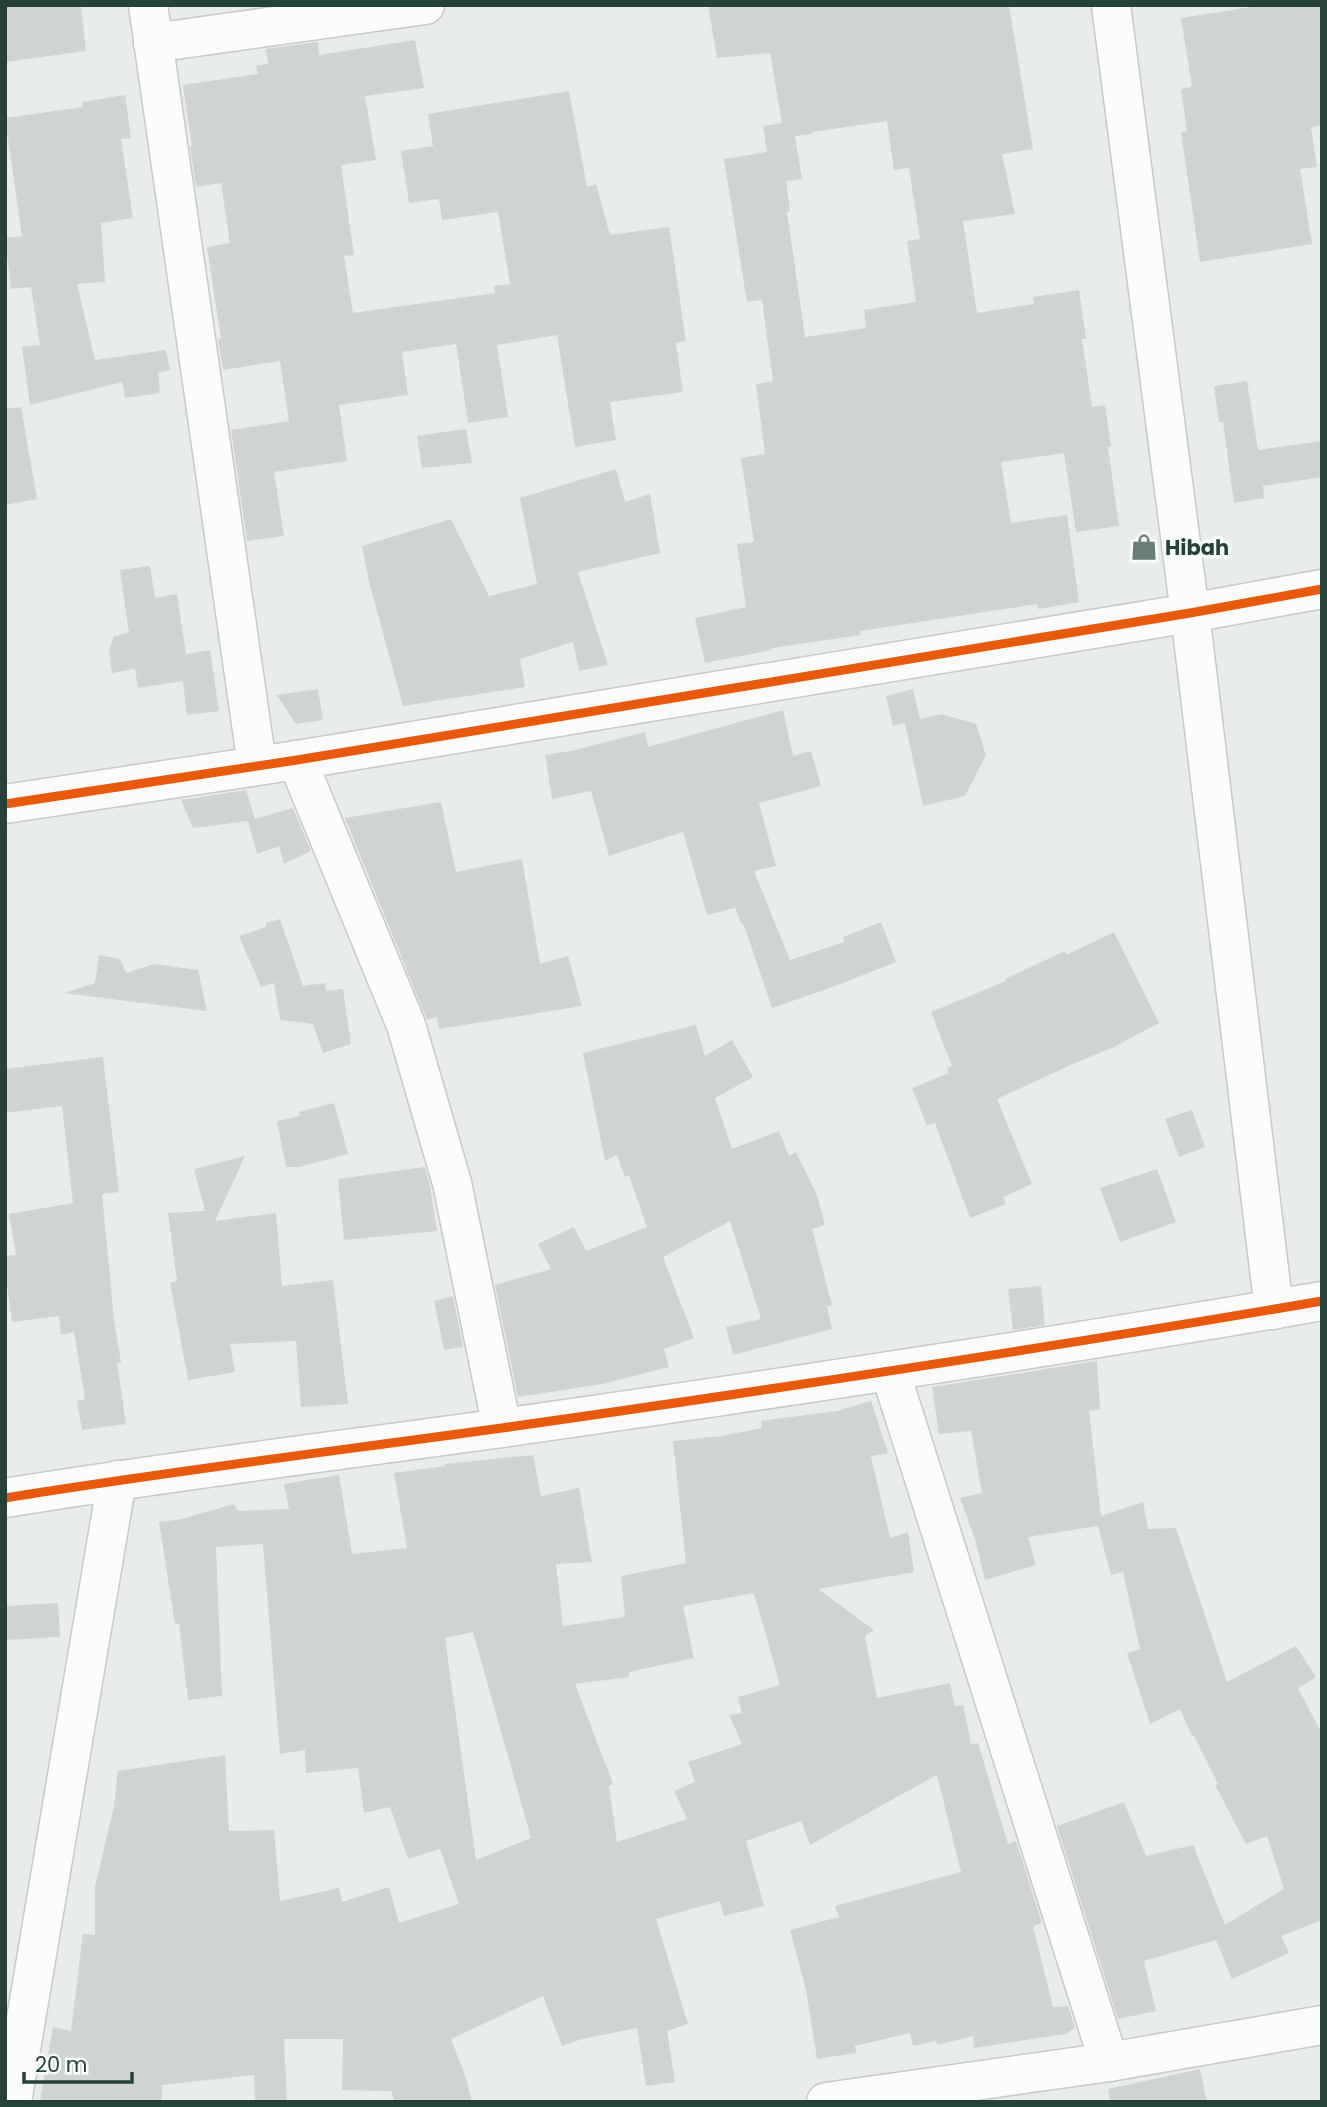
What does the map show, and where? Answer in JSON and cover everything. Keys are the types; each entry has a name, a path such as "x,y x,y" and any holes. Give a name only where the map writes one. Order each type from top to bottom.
{"street":[{"path":"148,5 257,765"},
{"path":"153,44 425,5"},
{"path":"1111,5 1190,613 1274,1310"},
{"path":"5,804 297,760 1322,589"},
{"path":"297,760 406,1025 452,1183 502,1428"},
{"path":"5,1498 890,1371 1322,1301"},
{"path":"890,1371 1109,2062"},
{"path":"12,2102 117,1480"},
{"path":"826,2102 1109,2062 1322,2025"}],"building":[{"path":"5,5 81,5 86,51 5,62"},
{"path":"708,5 1009,5 1033,149 1002,154 1015,214 963,221 977,313 1034,304 1033,297 1079,290 1086,339 1082,339 1092,407 1105,405 1119,526 1076,532 1064,453 1001,462 1011,523 1067,515 1079,602 1038,609 1037,604 860,631 861,635 771,648 772,650 705,663 695,618 746,607 737,544 754,542 741,458 765,454 756,384 773,381 762,300 747,302 724,159 767,152 763,126 782,123 770,53 717,58","holes":["887,121 894,170 909,168 920,239 907,241 916,302 864,310 866,328 805,337 787,212 790,211 786,181 802,179 795,136"]},
{"path":"1264,5 1322,5 1322,125 1311,127 1317,167 1300,169 1312,244 1200,262 1181,132 1187,131 1181,89 1192,87 1181,18"},
{"path":"415,40 424,88 365,96 376,160 341,165 354,255 344,256 353,313 495,293 494,286 510,284 498,212 442,220 439,199 409,203 401,151 433,146 428,114 569,91 587,187 596,184 610,235 669,227 686,341 676,343 683,392 610,402 616,440 575,447 557,335 497,345 508,417 468,423 456,344 402,352 408,395 339,405 347,461 274,472 284,536 247,541 231,430 289,421 280,361 223,370 207,247 230,243 221,183 196,187 183,85 258,74 256,66 268,64 266,49 318,42 319,55"},
{"path":"125,95 131,138 121,139 133,218 101,223 105,282 77,284 95,360 166,350 170,370 158,373 160,393 125,398 122,382 30,405 22,347 40,345 31,287 11,289 5,238 22,236 5,118 83,107 82,102"},
{"path":"1247,381 1258,450 1322,441 1322,477 1263,486 1264,498 1234,503 1223,422 1219,422 1214,386"},
{"path":"21,407 37,499 5,505 5,409"},
{"path":"466,429 472,463 422,468 417,436"},
{"path":"616,469 625,502 650,494 660,553 578,572 608,665 579,671 573,642 520,659 525,687 403,706 369,582 362,546 451,519 489,596 537,584 520,498"},
{"path":"150,566 155,598 177,594 186,654 210,650 219,711 187,715 183,681 138,688 135,669 112,673 109,650 114,636 129,633 120,570"},
{"path":"318,689 323,720 296,724 277,695"},
{"path":"913,689 920,719 942,714 976,724 986,755 965,796 923,806 905,723 893,726 886,696"},
{"path":"783,710 793,756 811,751 821,786 759,803 776,866 754,871 790,960 844,942 843,937 881,922 896,962 772,1008 744,925 735,908 707,915 683,832 609,856 591,791 552,799 545,755 645,732 648,747"},
{"path":"246,790 255,819 293,808 311,851 284,864 279,846 257,854 248,821 193,828 181,800"},
{"path":"441,802 456,872 522,859 540,964 568,956 582,1006 439,1029 437,1017 427,1020 345,818"},
{"path":"280,919 303,986 325,983 326,991 343,989 351,1044 323,1053 313,1024 280,1020 274,983 261,987 239,936"},
{"path":"1114,932 1159,1023 1112,1048 997,1099 1032,1184 1003,1197 1006,1204 970,1218 935,1123 927,1126 912,1088 949,1073 947,1068 952,1066 931,1012 1006,981 1005,979 1065,951 1066,955"},
{"path":"99,955 120,959 126,973 154,964 198,970 207,1011 64,993 95,983"},
{"path":"696,1025 705,1056 732,1040 753,1077 715,1098 732,1149 779,1131 789,1156 796,1152 817,1195 825,1225 812,1229 832,1305 827,1307 832,1329 733,1355 726,1327 761,1319 730,1221 663,1257 694,1338 664,1349 669,1367 602,1384 518,1397 495,1285 551,1269 538,1244 574,1227 586,1251 647,1227 629,1175 625,1177 617,1155 605,1161 583,1053"},
{"path":"103,1057 119,1192 102,1194 121,1363 117,1363 126,1424 82,1430 77,1401 85,1399 74,1332 61,1335 59,1316 12,1322 5,1268 5,1256 16,1255 9,1214 73,1203 62,1106 5,1113 5,1069"},
{"path":"334,1103 348,1154 299,1167 286,1167 277,1121 300,1116 299,1112"},
{"path":"1192,1110 1205,1147 1179,1157 1165,1119"},
{"path":"245,1156 215,1221 276,1213 282,1286 333,1280 348,1404 301,1407 296,1341 230,1344 235,1372 188,1380 170,1283 177,1281 168,1213 205,1211 194,1169"},
{"path":"425,1167 437,1231 344,1240 338,1179"},
{"path":"1157,1169 1176,1222 1120,1242 1100,1188"},
{"path":"1041,1286 1045,1325 1013,1330 1008,1289"},
{"path":"453,1296 463,1347 444,1350 434,1301"},
{"path":"1097,1361 1100,1409 1089,1411 1101,1516 1143,1502 1148,1529 1176,1528 1227,1682 1296,1646 1316,1677 1298,1688 1322,1734 1322,1920 1281,1936 1289,1953 1232,1979 1216,1940 1144,1961 1156,2011 1118,2019 1057,1826 1124,1802 1146,1856 1193,1845 1225,1925 1284,1889 1267,1836 1246,1844 1180,1709 1150,1724 1127,1653 1140,1649 1123,1572 1111,1575 1098,1526 1028,1537 1036,1565 985,1580 975,1539 960,1498 982,1493 971,1431 939,1434 932,1387"},
{"path":"871,1401 888,1453 871,1456 890,1538 908,1532 914,1572 818,1589 874,1630 865,1636 877,1698 950,1683 955,1706 963,1705 971,1744 978,1743 1008,1844 1016,1841 1042,1923 1033,1926 1053,2007 1068,2006 1075,2028 1065,2034 974,2048 973,2036 937,2045 936,2041 913,2046 910,2033 855,2046 856,2053 817,2059 806,1990 790,1930 839,1917 835,1906 961,1872 937,1775 810,1845 801,1821 746,1841 764,1906 724,1916 720,1901 656,1919 688,2024 667,2031 675,2082 646,2086 637,2028 582,2039 562,2046 543,1996 451,2039 472,2102 395,2102 391,2091 342,2090 343,2039 284,2039 287,2102 255,2102 254,2075 162,2085 162,2102 40,2102 53,2027 71,2031 83,1934 95,1935 95,1887 114,1806 118,1771 225,1755 229,1831 274,1830 280,1901 339,1888 342,1902 389,1887 399,1923 459,1904 440,1849 408,1859 390,1807 364,1813 358,1768 306,1773 305,1750 280,1754 263,1544 216,1547 222,1696 188,1700 179,1623 175,1624 159,1522 182,1519 234,1504 238,1511 289,1509 284,1484 339,1475 352,1554 407,1548 394,1473 445,1464 533,1455 541,1496 579,1488 592,1562 556,1564 563,1626 625,1617 621,1576 686,1563 673,1441 722,1436 762,1428 761,1421 837,1411","holes":["754,1593 780,1685 738,1697 742,1713 729,1715 742,1744 688,1762 695,1782 674,1791 687,1819 617,1842 609,1786 613,1784 575,1684 629,1677 629,1672 694,1658 683,1606","473,1632 531,1838 476,1860 445,1638"]},
{"path":"58,1603 60,1637 5,1640 5,1606"},
{"path":"1200,2069 1207,2102 1110,2102 1108,2089"}],"cycle path":[{"path":"5,804 297,760 1322,589"},
{"path":"5,1498 810,1383 1322,1301"}],"place":[{"name":"Hibah","path":"1144,547"}]}
